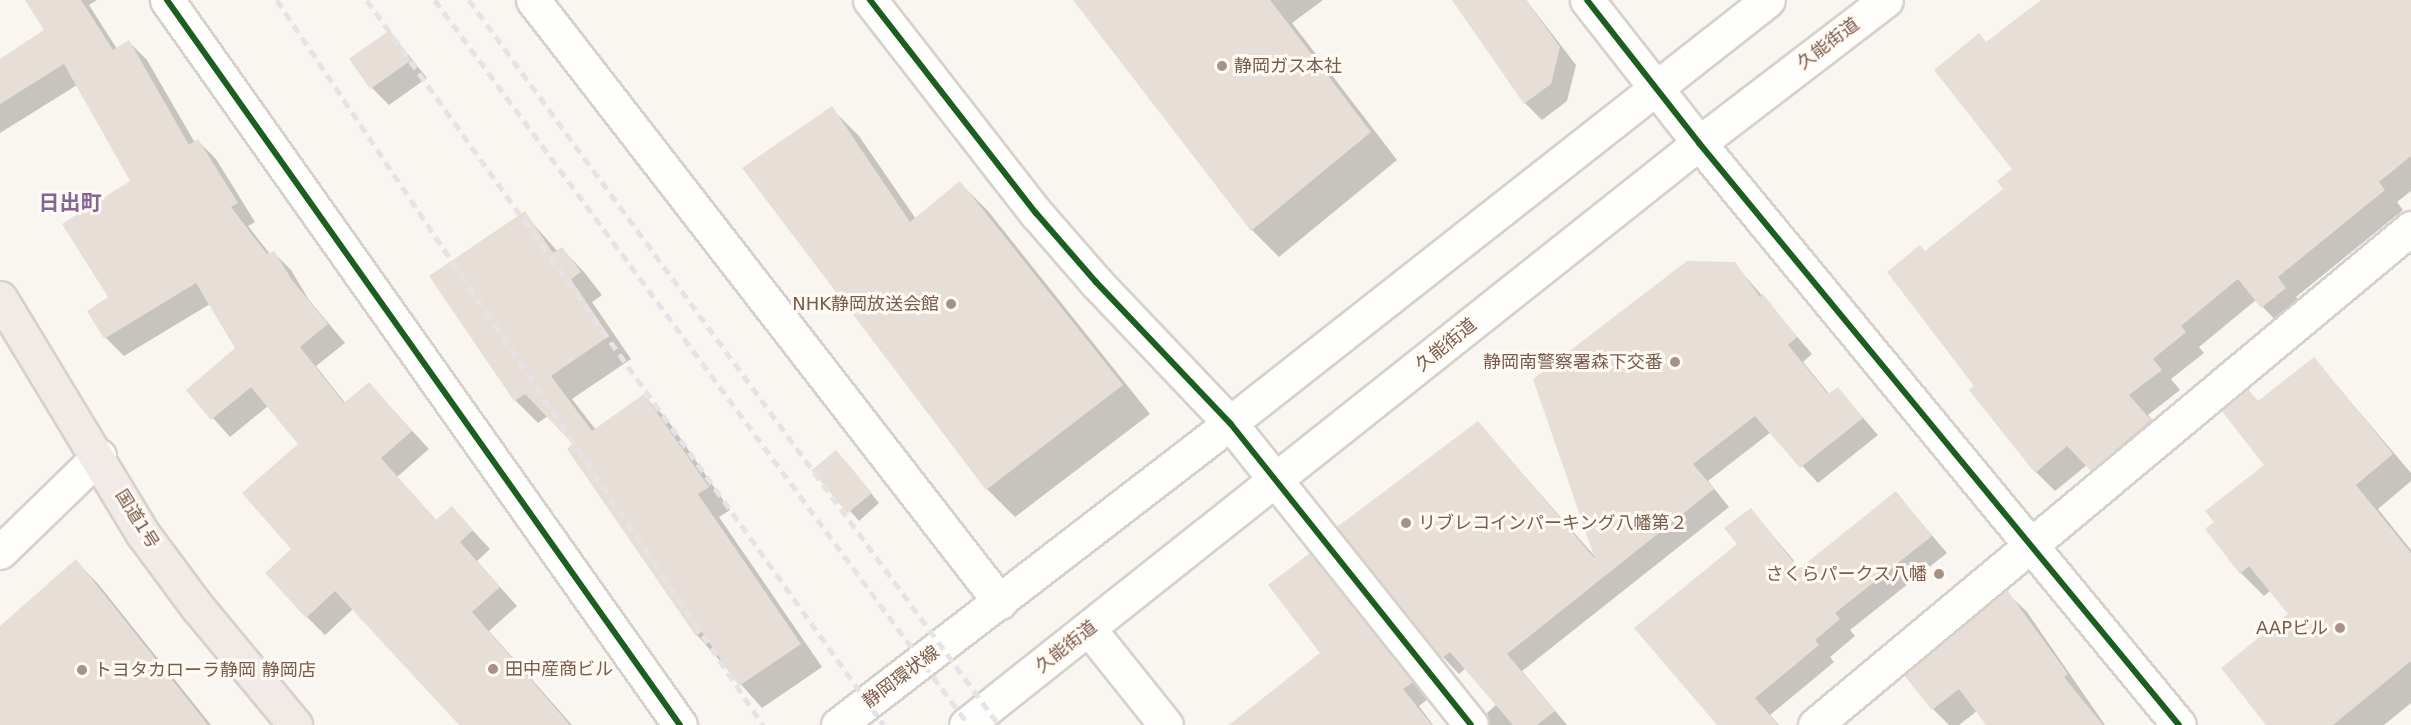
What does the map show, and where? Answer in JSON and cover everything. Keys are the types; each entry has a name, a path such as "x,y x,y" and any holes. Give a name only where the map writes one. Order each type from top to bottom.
{"highway":[{"name":"国道1号","path":"0,298 99,456 150,543 198,608 296,725"}],"street":[{"path":"167,0 680,725"},
{"path":"870,0 1036,213 1096,282 1180,366 1230,423 1472,725"},
{"path":"1587,0 1699,143 2179,725"},
{"path":"535,1 1000,602 1768,0"},
{"name":"久能街道","path":"966,725 1699,143 1886,0"},
{"path":"1815,725 2029,542 2411,228"},
{"path":"0,552 99,456"},
{"name":"静岡環状線","path":"838,725 1000,602"},
{"path":"1089,629 1166,725"}],"building":[{"path":"25,0 81,0 113,50 129,40 189,145 198,139 238,203 231,207 267,254 274,251 292,280 328,324 300,347 344,403 369,382 412,431 381,458 436,520 452,506 473,530 460,542 500,587 472,612 570,725 459,725 335,591 306,618 265,573 291,549 242,493 298,444 251,387 211,420 186,390 235,348 196,283 104,339 87,311 108,297 62,224 130,181 64,64 0,104 0,59 44,30"},
{"name":"静岡ガス本社","path":"1073,0 1270,0 1371,132 1251,231"},
{"path":"1452,0 1526,0 1560,47 1551,84 1524,104"},
{"path":"2041,0 2411,0 2411,156 2379,182 2385,190 2278,277 2286,288 2261,308 2238,279 2181,326 2186,332 2153,359 2162,370 2129,395 2151,420 2091,471 2067,446 2035,473 1969,390 1974,386 1887,272 1920,245 1925,251 2003,189 1997,181 2012,169 1934,70 1979,33 1986,42"},
{"path":"390,30 411,60 370,89 349,59"},
{"name":"NHK静岡放送会館","path":"832,106 910,222 960,181 1123,385 986,490 742,168"},
{"path":"525,211 553,253 562,247 581,272 571,279 609,336 551,376 592,431 644,394 709,487 698,494 801,644 739,686 702,632 696,636 567,449 573,444 525,394 514,401 429,276"},
{"path":"1687,261 1735,262 1760,297 1763,294 1797,337 1788,345 1828,394 1838,387 1863,418 1800,468 1755,416 1693,464 1714,489 1507,654 1555,711 1537,725 1513,725 1450,652 1442,658 1337,527 1478,421 1595,559 1533,379"},
{"path":"2314,357 2393,454 2356,485 2411,553 2411,661 2333,725 2266,725 2221,668 2288,614 2249,566 2240,574 2205,529 2214,522 2205,511 2264,465 2221,410 2248,389 2258,401"},
{"path":"836,450 872,493 847,513 811,471"},
{"path":"1896,491 1932,536 1835,613 1840,619 1815,640 1819,645 1755,698 1778,725 1717,725 1634,628 1737,544 1724,528 1751,508 1799,569"},
{"path":"1310,553 1413,682 1403,689 1432,725 1229,725 1320,653 1268,585"},
{"name":"トヨタカローラ静岡 静岡店","path":"76,559 208,725 0,725 0,626"},
{"path":"2007,590 2068,674 2064,677 2103,725 1986,725 1959,689 1932,710 1904,675"}],"railway":[{"path":"277,0 763,725"},
{"path":"367,0 884,725"},
{"path":"435,0 969,725"},
{"path":"469,0 999,725"}],"cycle path":[{"path":"167,0 680,725"},
{"path":"870,0 1036,213 1096,282 1230,423 1471,725"},
{"path":"1587,0 1699,143 2179,725"}],"place":[{"name":"静岡ガス本社","path":"1222,66"},
{"name":"NHK静岡放送会館","path":"951,304"},
{"name":"静岡南警察署森下交番","path":"1675,362"},
{"name":"リブレコインパーキング八幡第２","path":"1406,523"},
{"name":"さくらパークス八幡","path":"1939,574"},
{"name":"AAPビル","path":"2340,628"},
{"name":"田中産商ビル","path":"493,669"},
{"name":"トヨタカローラ静岡 静岡店","path":"82,670"}],"district":[{"name":"日出町","path":"70,203"}]}
